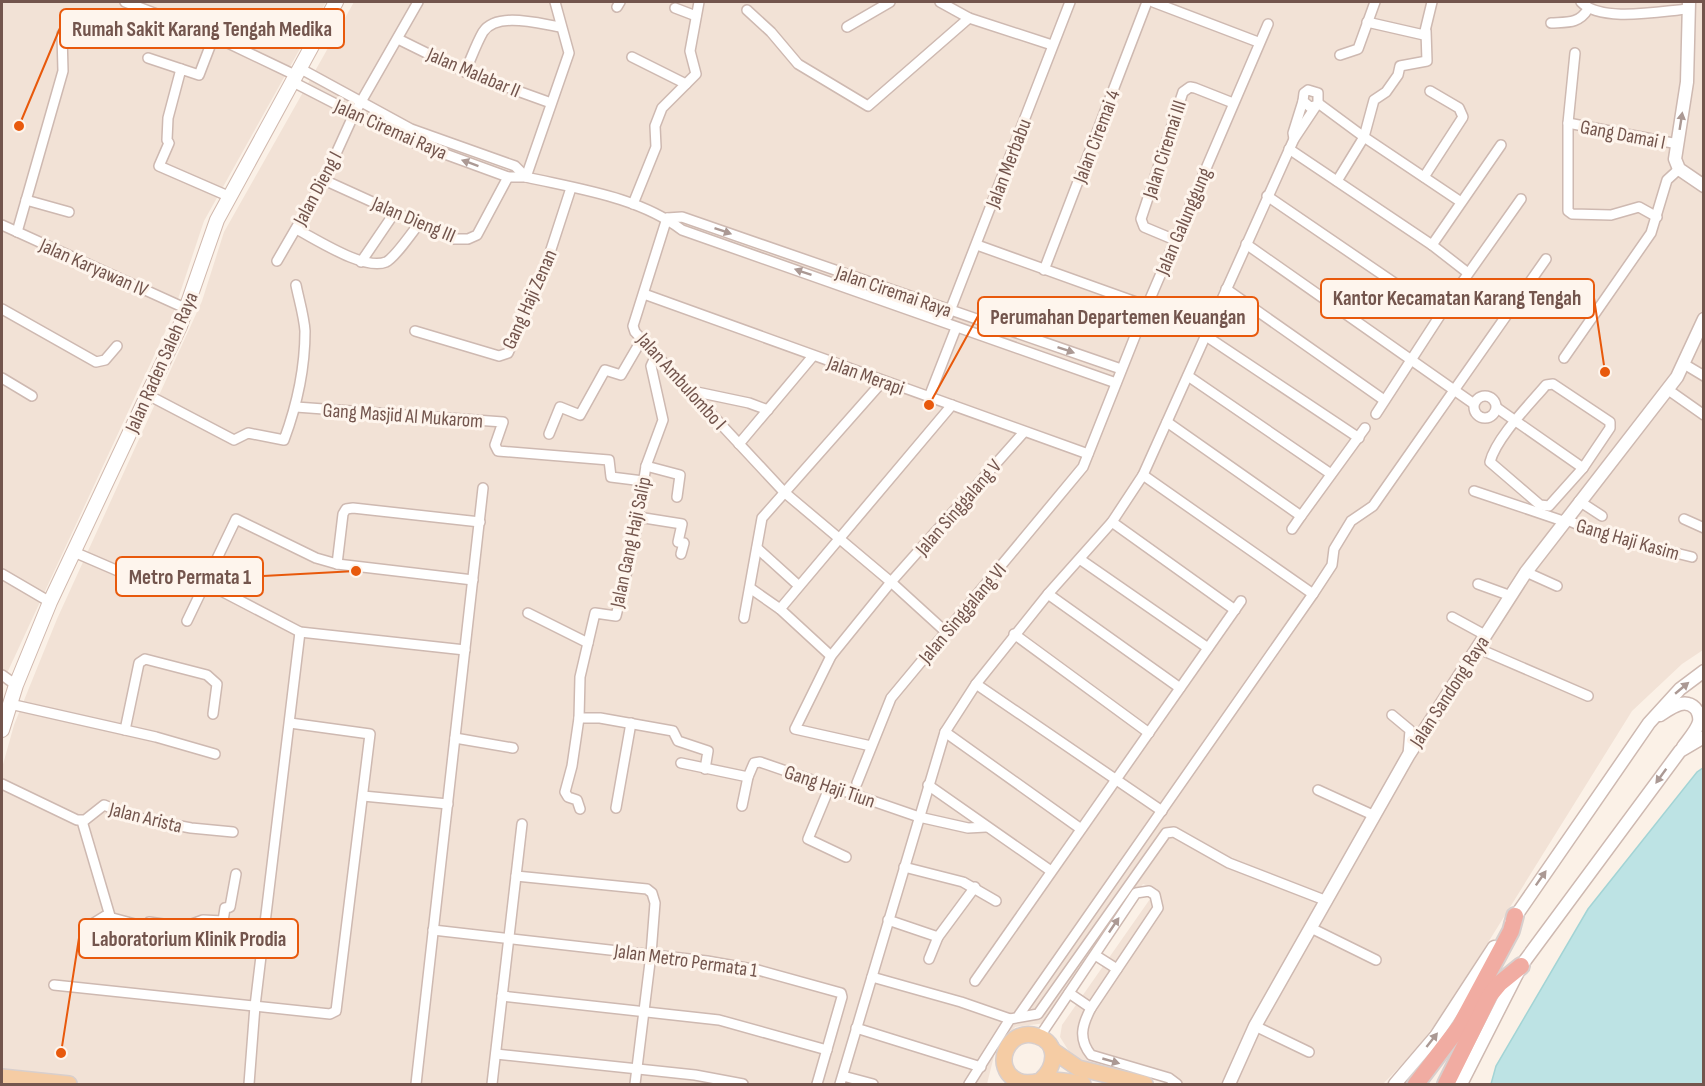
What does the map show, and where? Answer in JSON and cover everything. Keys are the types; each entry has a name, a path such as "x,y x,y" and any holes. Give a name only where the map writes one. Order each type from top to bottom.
{"highway":[{"path":"1416,1084 1460,1026 1511,931 1515,916"},
{"path":"1446,1084 1490,995 1500,982 1521,966"}],"main road":[{"name":"Jalan Raden Saleh Raya","path":"2,730 16,685 50,602 187,309 208,243 228,196 297,76 332,3"},
{"path":"998,1084 1005,1052 1010,1042 1018,1036 1029,1034 1040,1036 1052,1050 1078,1068 1145,1084"},
{"path":"1033,1083 1049,1072 1053,1062 1052,1050"},
{"path":"1004,1062 1009,1074 1018,1081 1033,1083 1067,1081 1083,1084"},
{"path":"2,1077 69,1084"}],"street":[{"path":"125,2 214,36 297,76"},
{"name":"Jalan Dieng I","path":"277,261 324,180 361,101 418,2"},
{"path":"526,177 569,53 555,2"},
{"path":"633,204 656,147 655,126 658,117 663,108 696,74 690,51 699,2"},
{"path":"847,27 890,2"},
{"path":"940,2 969,18 1052,45"},
{"name":"Jalan Merbabu","path":"945,324 1070,2"},
{"name":"Jalan Ciremai 4","path":"1044,270 1147,2"},
{"path":"1153,2 1258,42"},
{"path":"1340,55 1358,49 1375,2"},
{"path":"1337,181 1364,137 1374,100 1386,92 1398,75 1400,66 1427,60 1426,31 1432,2"},
{"path":"1551,23 1573,22 1583,17 1585,5 1604,13 1689,5 1687,82 1675,159 1679,170 1704,186"},
{"path":"675,9 696,16"},
{"path":"747,10 771,32 798,64 868,106 969,18"},
{"path":"465,72 484,31 491,24 502,20 561,27"},
{"path":"1367,22 1420,35 1424,35 1426,31"},
{"name":"Jalan Galunggung","path":"1088,454 1147,306 1258,42 1268,24"},
{"path":"17,232 63,71 62,34 83,33"},
{"path":"148,58 200,75 214,36"},
{"name":"Jalan Malabar II","path":"398,39 465,72 551,103"},
{"path":"1575,53 1568,123 1568,211 1572,214 1611,215 1639,207 1657,217"},
{"path":"632,57 686,84"},
{"path":"181,69 168,118 167,140 169,142 159,166 228,196"},
{"name":"Jalan Ciremai Raya","path":"297,76 361,101 429,135 515,166 526,177"},
{"name":"Jalan Ciremai Raya","path":"297,76 354,114 423,146 508,177 526,177 633,204 667,218 682,230 1116,383"},
{"name":"Jalan Ciremai III","path":"1175,240 1144,227 1141,219 1182,92 1195,87 1233,103"},
{"path":"873,1084 842,1080 945,732 976,684 1014,634 1112,522 1143,475 1267,196 1294,139 1316,104 1319,94 1312,90 1304,93 1304,101 1293,133 1294,139"},
{"path":"1424,177 1463,117 1459,108 1430,91"},
{"path":"1304,101 1310,107 1316,104"},
{"path":"1316,104 1461,202"},
{"name":"Gang Damai I","path":"1568,123 1678,144"},
{"path":"423,146 429,135"},
{"path":"1432,245 1501,145"},
{"path":"1289,149 1432,245 1467,273"},
{"path":"1564,358 1651,233 1667,180 1679,170"},
{"name":"Jalan Dieng III","path":"324,180 454,239 468,239 477,235 508,177"},
{"name":"Gang Haji Zenan","path":"415,331 499,356 508,353 544,271 571,188"},
{"path":"1267,196 1440,314"},
{"path":"1456,291 1521,199"},
{"path":"26,200 69,212"},
{"path":"361,262 395,212"},
{"name":"Jalan Ciremai Raya","path":"667,218 682,217 1121,369"},
{"name":"Jalan Ambulombo I","path":"667,218 633,326 656,355 784,492 891,582 946,633"},
{"path":"296,229 361,262 388,261 419,224"},
{"name":"Jalan Karyawan IV","path":"2,225 187,309"},
{"path":"1246,244 1474,404 1478,415 1484,418 1495,414 1497,408"},
{"path":"977,245 1147,306"},
{"path":"969,1084 1313,594 1332,565 1334,549 1350,521 1373,506 1546,259"},
{"path":"848,288 852,276"},
{"path":"296,285 305,329 302,374 296,407"},
{"path":"1226,289 1384,400"},
{"name":"Jalan Merapi","path":"644,294 1088,454"},
{"path":"1376,414 1450,300"},
{"path":"2,309 96,362 105,360 117,346"},
{"name":"Jalan Sandong Raya","path":"1229,1084 1256,1026 1408,756 1526,572 1684,364 1704,320"},
{"path":"929,397 956,328"},
{"path":"1206,336 1359,438"},
{"path":"549,434 560,406 580,415 605,370 621,375 642,339"},
{"path":"1032,354 1036,340"},
{"name":"Jalan Gang Haji Salip","path":"580,809 577,800 568,797 565,792 572,766 579,718 580,677 595,612 616,616 638,517 646,466 663,420 651,366 656,355"},
{"path":"739,444 813,356"},
{"path":"1684,364 1704,375"},
{"path":"1188,376 1331,474"},
{"path":"2,378 32,396"},
{"path":"744,618 762,518 883,381"},
{"path":"1553,384 1610,422 1610,428 1583,468 1550,506 1540,505 1490,462 1491,456 1516,421 1546,385 1553,384"},
{"path":"1667,389 1704,415"},
{"path":"692,391 749,403 768,410"},
{"name":"Gang Masjid Al Mukarom","path":"148,395 196,423 234,440 248,433 284,440 296,407 503,422 495,445 498,451 609,460 611,477 643,481"},
{"path":"1474,404 1484,395 1491,396 1497,408 1583,468"},
{"path":"780,609 838,537 952,405"},
{"path":"1167,422 1301,516"},
{"path":"1292,529 1365,428"},
{"name":"Jalan Singgalang V","path":"871,746 795,729 831,656 891,582 1024,432"},
{"name":"Jalan Singgalang VI","path":"857,783 891,698 1083,467 1088,454"},
{"path":"646,466 680,475 677,497"},
{"path":"1143,475 1313,594"},
{"path":"417,1084 483,488"},
{"name":"Gang Haji Kasim","path":"1474,491 1564,520 1599,534 1692,557"},
{"path":"1579,501 1602,516"},
{"path":"338,564 343,514 346,509 480,522"},
{"path":"638,517 682,524 678,542 684,543 681,554"},
{"path":"187,621 236,519 316,558 338,564 473,580"},
{"path":"1684,519 1704,528"},
{"path":"1112,522 1235,610"},
{"path":"756,548 799,586"},
{"path":"74,552 146,583"},
{"path":"1081,560 1208,648"},
{"path":"1526,572 1557,586"},
{"path":"2,574 50,602"},
{"path":"204,582 300,632 465,650"},
{"path":"1478,584 1511,596"},
{"path":"750,588 780,609 831,656"},
{"path":"1048,594 1180,688"},
{"path":"975,981 1241,600"},
{"path":"528,613 588,643"},
{"path":"1452,617 1485,635"},
{"path":"249,1084 255,1006 300,632"},
{"path":"1014,634 1149,733"},
{"path":"1477,648 1588,696"},
{"path":"125,730 139,663 145,659 207,675 217,684 213,714"},
{"path":"1395,1084 1436,1036 1515,916 1649,723 1680,688 1704,671"},
{"path":"2,675 16,685"},
{"path":"976,684 1162,811"},
{"path":"10,704 125,730 215,754"},
{"path":"1461,1084 1521,966 1680,751 1699,722 1698,713 1693,705 1676,705 1649,723"},
{"path":"1392,715 1410,730 1408,756"},
{"path":"579,718 600,718 673,731 678,741 708,751 705,769"},
{"path":"54,985 330,1014 336,1011 370,734 290,723"},
{"path":"616,808 631,723"},
{"path":"945,732 1081,829"},
{"path":"1680,751 1704,737"},
{"path":"455,738 513,748"},
{"name":"Gang Haji Tiun","path":"748,777 754,763 760,762 919,817 968,828 986,827"},
{"path":"681,763 748,777 742,806"},
{"name":"Jalan Arista","path":"2,784 82,821 104,805 133,817 191,828 233,832"},
{"path":"928,785 1051,871"},
{"path":"830,786 808,839 846,857"},
{"path":"1318,790 1375,816"},
{"path":"363,796 448,804"},
{"path":"82,821 110,916"},
{"path":"492,1084 522,824"},
{"path":"872,977 1014,1017 1038,1014 1168,832 1180,835 1229,863 1327,901"},
{"path":"904,867 975,887 996,901"},
{"path":"86,924 92,924 100,918 110,916 146,927 149,922 184,927 203,920 223,921 225,908 230,907 233,900 237,874"},
{"path":"516,876 647,890 652,893 655,903 651,954 635,1084"},
{"path":"929,959 938,937 975,887"},
{"path":"1040,1036 1136,893 1149,891 1159,901 1158,909 1091,1008 1081,1035 1084,1047 1091,1055 1169,1078 1177,1084"},
{"path":"888,920 938,937"},
{"path":"1311,928 1376,960"},
{"name":"Jalan Metro Permata 1","path":"434,930 651,954 758,970 841,993 842,997 817,1084"},
{"path":"1095,955 1117,969"},
{"path":"1069,993 1091,1008"},
{"path":"502,996 645,1010 719,1020 827,1050"},
{"path":"1256,1026 1309,1052"},
{"path":"856,1028 981,1067"},
{"path":"496,1054 704,1076 742,1084"}],"shaded area":[{"path":"2,2 326,2 204,221 172,317 2,684"},
{"path":"354,2 1703,2 1703,650 1682,664 1632,711 1446,1010 1414,1052 1383,1084 1177,1084 1077,1064 1060,1037 1062,1025 1157,889 1143,884 1046,1023 1015,1027 995,1052 987,1084 2,1084 2,768 14,725 57,619 202,301 224,232"}],"water":[{"path":"1703,768 1703,1084 1491,1084 1496,1066 1588,909 1697,772"}],"place":[{"name":"Rumah Sakit Karang Tengah Medika","path":"19,126"},
{"name":"Kantor Kecamatan Karang Tengah","path":"1605,372"},
{"name":"Perumahan Departemen Keuangan","path":"929,405"},
{"name":"Metro Permata 1","path":"356,571"},
{"name":"Laboratorium Klinik Prodia","path":"61,1053"}]}
